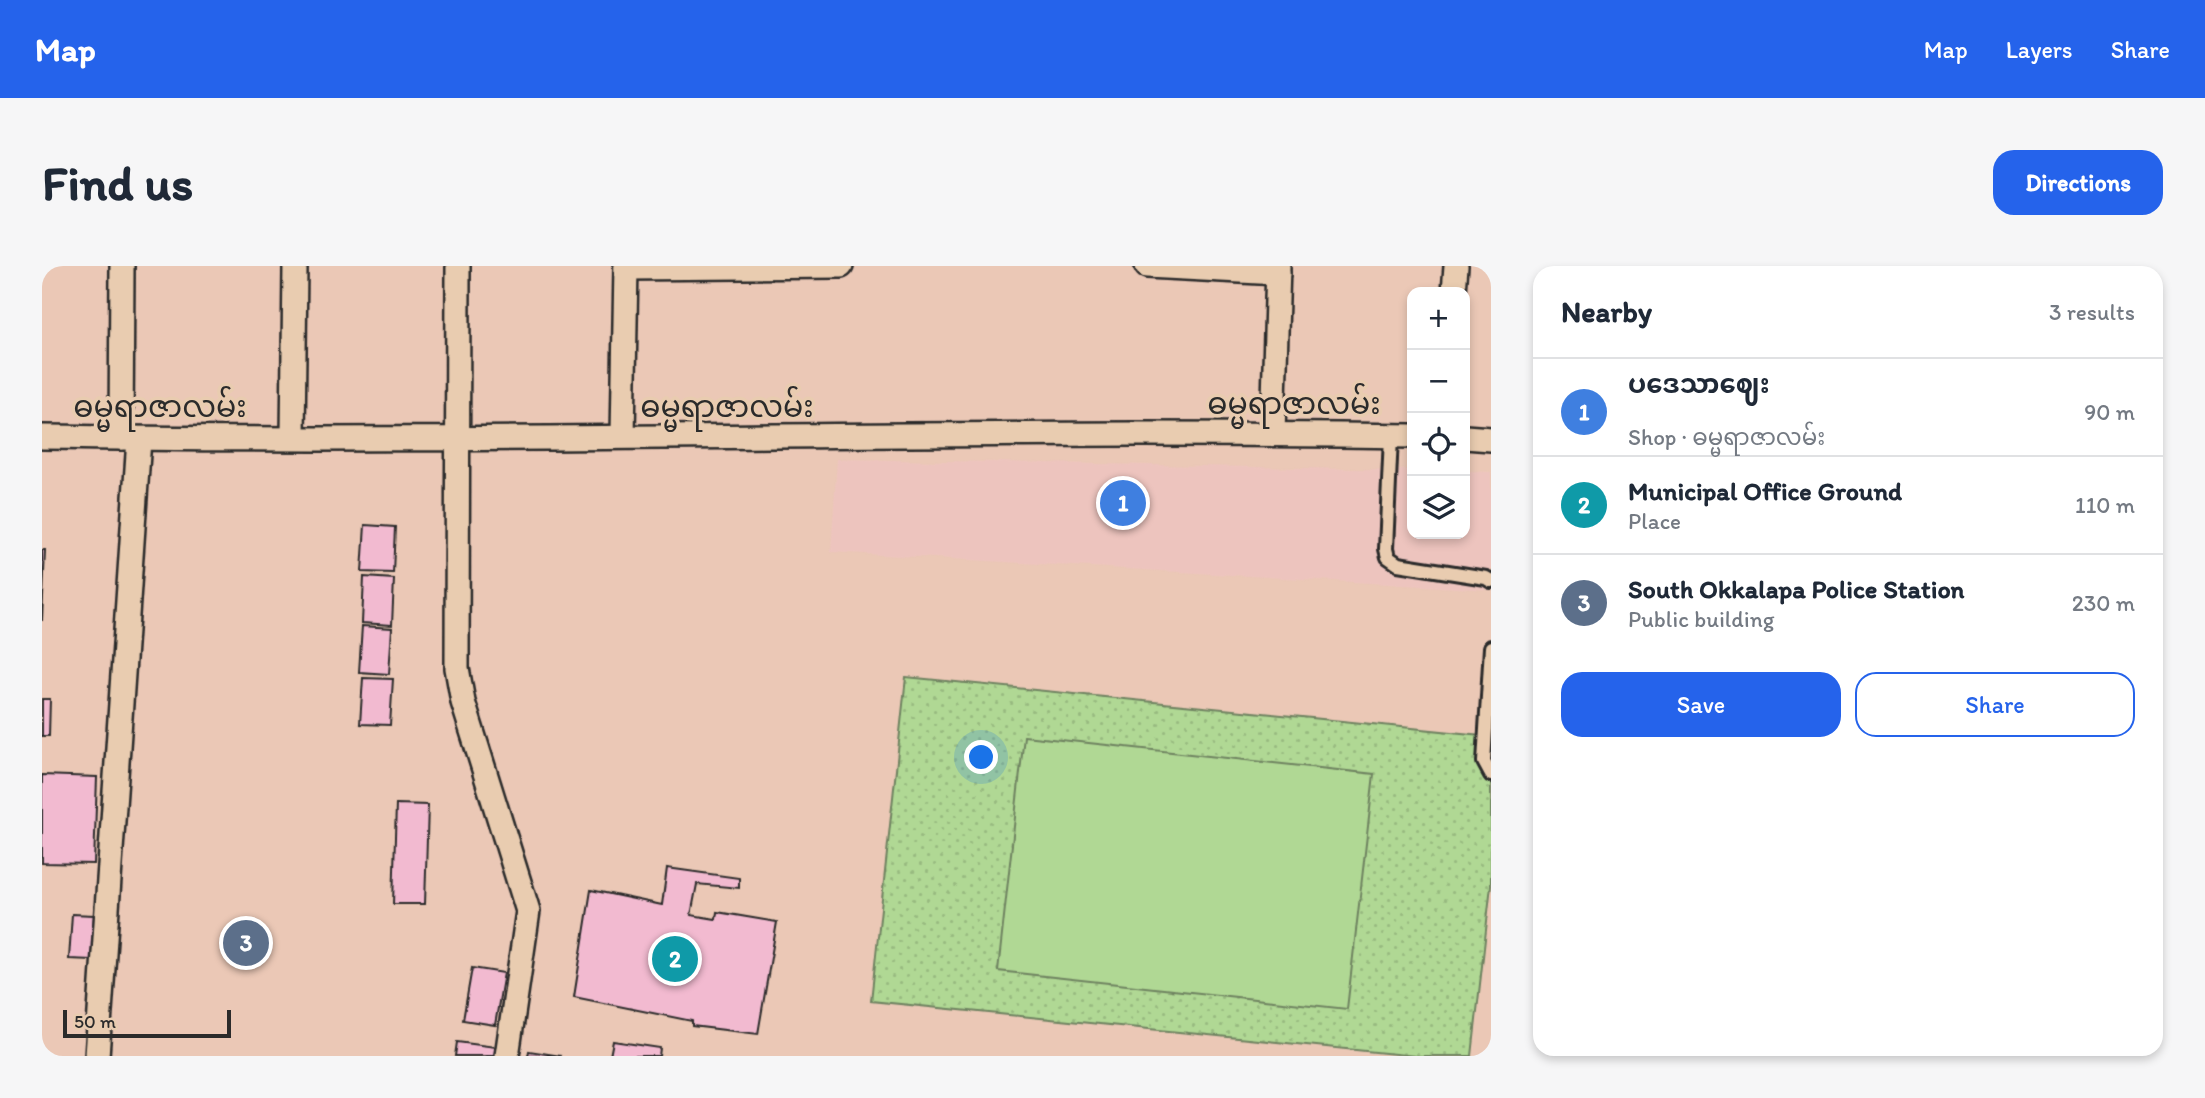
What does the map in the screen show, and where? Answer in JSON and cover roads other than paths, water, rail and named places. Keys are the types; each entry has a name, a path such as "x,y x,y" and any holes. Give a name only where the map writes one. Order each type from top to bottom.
{"street":[{"path":"97,1056 130,439 122,266"},
{"path":"293,437 295,266"},
{"path":"458,266 457,668 463,702 528,911 507,1056"},
{"path":"623,436 626,267 841,266"},
{"path":"1147,266 1278,270 1273,433"},
{"path":"1454,287 1455,266"},
{"name":"ဓမ္မရာဇာလမ်း","path":"42,437 819,438 1273,433 1401,436"},
{"path":"1470,437 1491,439"}],"lane":[{"path":"1401,436 1386,549 1388,557 1398,564 1491,581"},
{"path":"1491,647 1484,762 1491,775"}],"place":[{"name":"ပဒေသာဈေး","path":"1123,503"},
{"name":"South Okkalapa Police Station","path":"246,943"},
{"name":"Municipal Office Ground","path":"675,959"}]}
